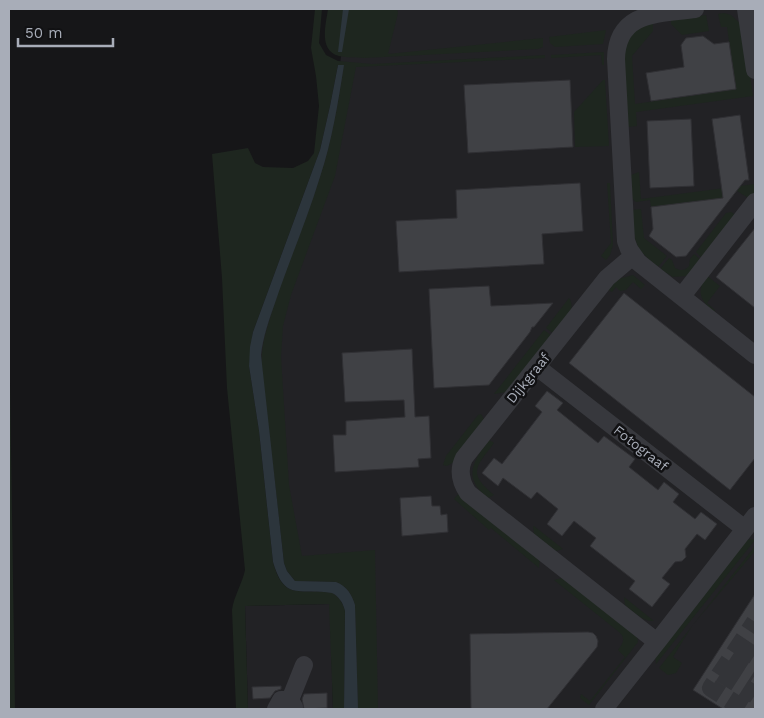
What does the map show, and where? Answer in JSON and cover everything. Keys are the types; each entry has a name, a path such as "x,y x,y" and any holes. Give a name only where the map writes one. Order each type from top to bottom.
{"street":[{"path":"695,9 640,17 628,25 618,40 616,58 626,241 633,256 755,355"},
{"path":"746,9 755,70"},
{"path":"682,296 755,202"},
{"name":"Dijkgraaf","path":"633,256 607,278 464,458 460,471 463,486 468,493 657,642"},
{"name":"Fotograaf","path":"537,367 750,523 657,642"},
{"path":"604,709 657,642"},
{"path":"287,706 304,665"}],"shaded area":[{"path":"315,9 322,9 319,43 326,55 338,61 372,64 545,55 545,58 356,67 335,176 291,295 283,326 281,357 289,485 302,556 375,550 378,709 358,709 355,605 351,594 346,588 336,582 295,581 287,571 284,563 262,369 262,351 267,327 280,286 315,193 328,150 344,65 338,65 320,150 253,332 249,366 259,431 273,562 277,575 288,588 295,591 332,593 339,598 343,605 345,611 344,709 333,709 329,604 245,606 248,709 236,709 232,610 245,570 227,388 222,278 212,154 248,148 255,163 263,167 293,168 308,161 314,153 319,106 311,48"},
{"path":"328,9 397,9 398,13 388,54 543,38 543,47 538,49 364,58 342,57 332,53 326,43 325,29"},
{"path":"343,9 349,9 342,52 338,52"},
{"path":"346,9 755,9 755,709 352,709 350,604 296,586 254,366 320,162 340,65"},
{"path":"718,14 731,15 743,26 753,96 636,112 637,126 628,127 624,49 631,35 647,25 653,23 653,31 632,56 635,104 736,89 727,27 721,27"},
{"path":"706,15 709,31 682,35 671,24 671,20"},
{"path":"606,30 603,44 555,47 550,43 549,37"},
{"path":"604,52 604,65 602,65 601,55 551,58 551,55"},
{"path":"338,65 344,65 328,150 268,322 261,355 284,563 287,571 295,581 336,582 346,588 352,598 355,605 358,709 344,709 345,611 342,603 332,593 295,591 289,588 278,575 273,562 259,431 249,366 253,332 320,150"},
{"path":"605,80 609,146 575,147 574,112"},
{"path":"639,172 641,199 755,184 755,193 750,199 737,191 732,197 651,207 650,200 636,202 632,199 631,175"},
{"path":"607,183 610,183 613,245 610,255 606,260 601,256 611,243"},
{"path":"641,209 644,238 667,256 658,267 643,254 636,243 632,210"},
{"path":"731,212 737,216 703,259 696,252 726,213"},
{"path":"694,254 702,261 686,276 673,277 660,269 669,258 672,260 675,268 684,270 689,266 690,259"},
{"path":"633,275 645,285 641,289 633,282 626,290 620,291 616,287 612,292 607,289 618,279"},
{"path":"706,275 720,286 707,303 715,310 714,312 705,303 701,295 701,286"},
{"path":"569,298 571,303 570,312 554,334 546,328"},
{"path":"9,317 15,709 9,709"},
{"path":"544,330 552,336 507,392 494,394"},
{"path":"481,414 485,421 454,462 447,466 443,465 446,456 478,415"},
{"path":"489,440 494,443 479,464 477,470 480,481 494,495 488,498 475,483 473,469 478,455"},
{"path":"459,493 540,557 539,568 491,528 489,530 454,499"},
{"path":"533,526 563,549 556,551 534,534"},
{"path":"747,540 755,540 656,664 655,655"},
{"path":"755,545 755,551 694,624 752,550"},
{"path":"566,577 637,636 638,642 589,705 580,698 581,694 590,701 625,657 618,650 623,639 619,632 554,580"},
{"path":"624,597 654,621 642,618 625,605"},
{"path":"330,604 333,709 248,709 245,606"},
{"path":"692,627 673,657 682,663 676,673 668,675 659,668"}],"building":[{"path":"703,36 714,44 729,42 736,89 651,101 646,73 684,67 681,45 686,38"},
{"path":"570,80 573,147 468,153 464,85"},
{"path":"740,115 749,180 745,180 686,256 676,257 649,236 653,229 651,207 723,198 712,119"},
{"path":"691,119 694,186 650,188 647,121"},
{"path":"580,183 583,231 542,234 544,264 399,272 396,221 457,218 456,190"},
{"path":"755,228 755,308 716,277"},
{"path":"489,286 491,306 553,303 534,327 532,327 489,385 434,388 429,289"},
{"path":"624,293 755,397 755,458 730,490 569,363"},
{"path":"412,349 415,417 429,416 431,458 418,459 419,467 335,472 333,435 346,435 346,421 405,417 404,400 345,402 342,353"},
{"path":"547,391 563,403 557,410 598,443 604,436 635,459 629,467 658,490 664,482 679,494 673,502 695,519 701,512 717,524 705,540 697,534 685,549 686,557 682,561 675,562 662,578 670,584 652,607 629,589 635,581 590,546 596,538 574,521 562,536 547,524 558,509 537,492 531,499 503,478 498,486 482,473 494,458 502,464 542,412 535,406"},
{"path":"431,496 432,506 440,506 441,515 447,514 448,532 402,536 400,498"},
{"path":"755,594 755,709 723,709 693,690"},
{"path":"588,632 596,636 598,641 597,647 547,709 471,709 470,634"},
{"path":"281,686 281,689 275,691 270,698 253,699 252,687"},
{"path":"327,693 327,708 304,709 302,699 304,694"}],"tunnel":[{"path":"744,709 711,688 755,622"},
{"path":"739,646 755,656"},
{"path":"730,659 755,675"},
{"path":"721,673 755,695"}]}
